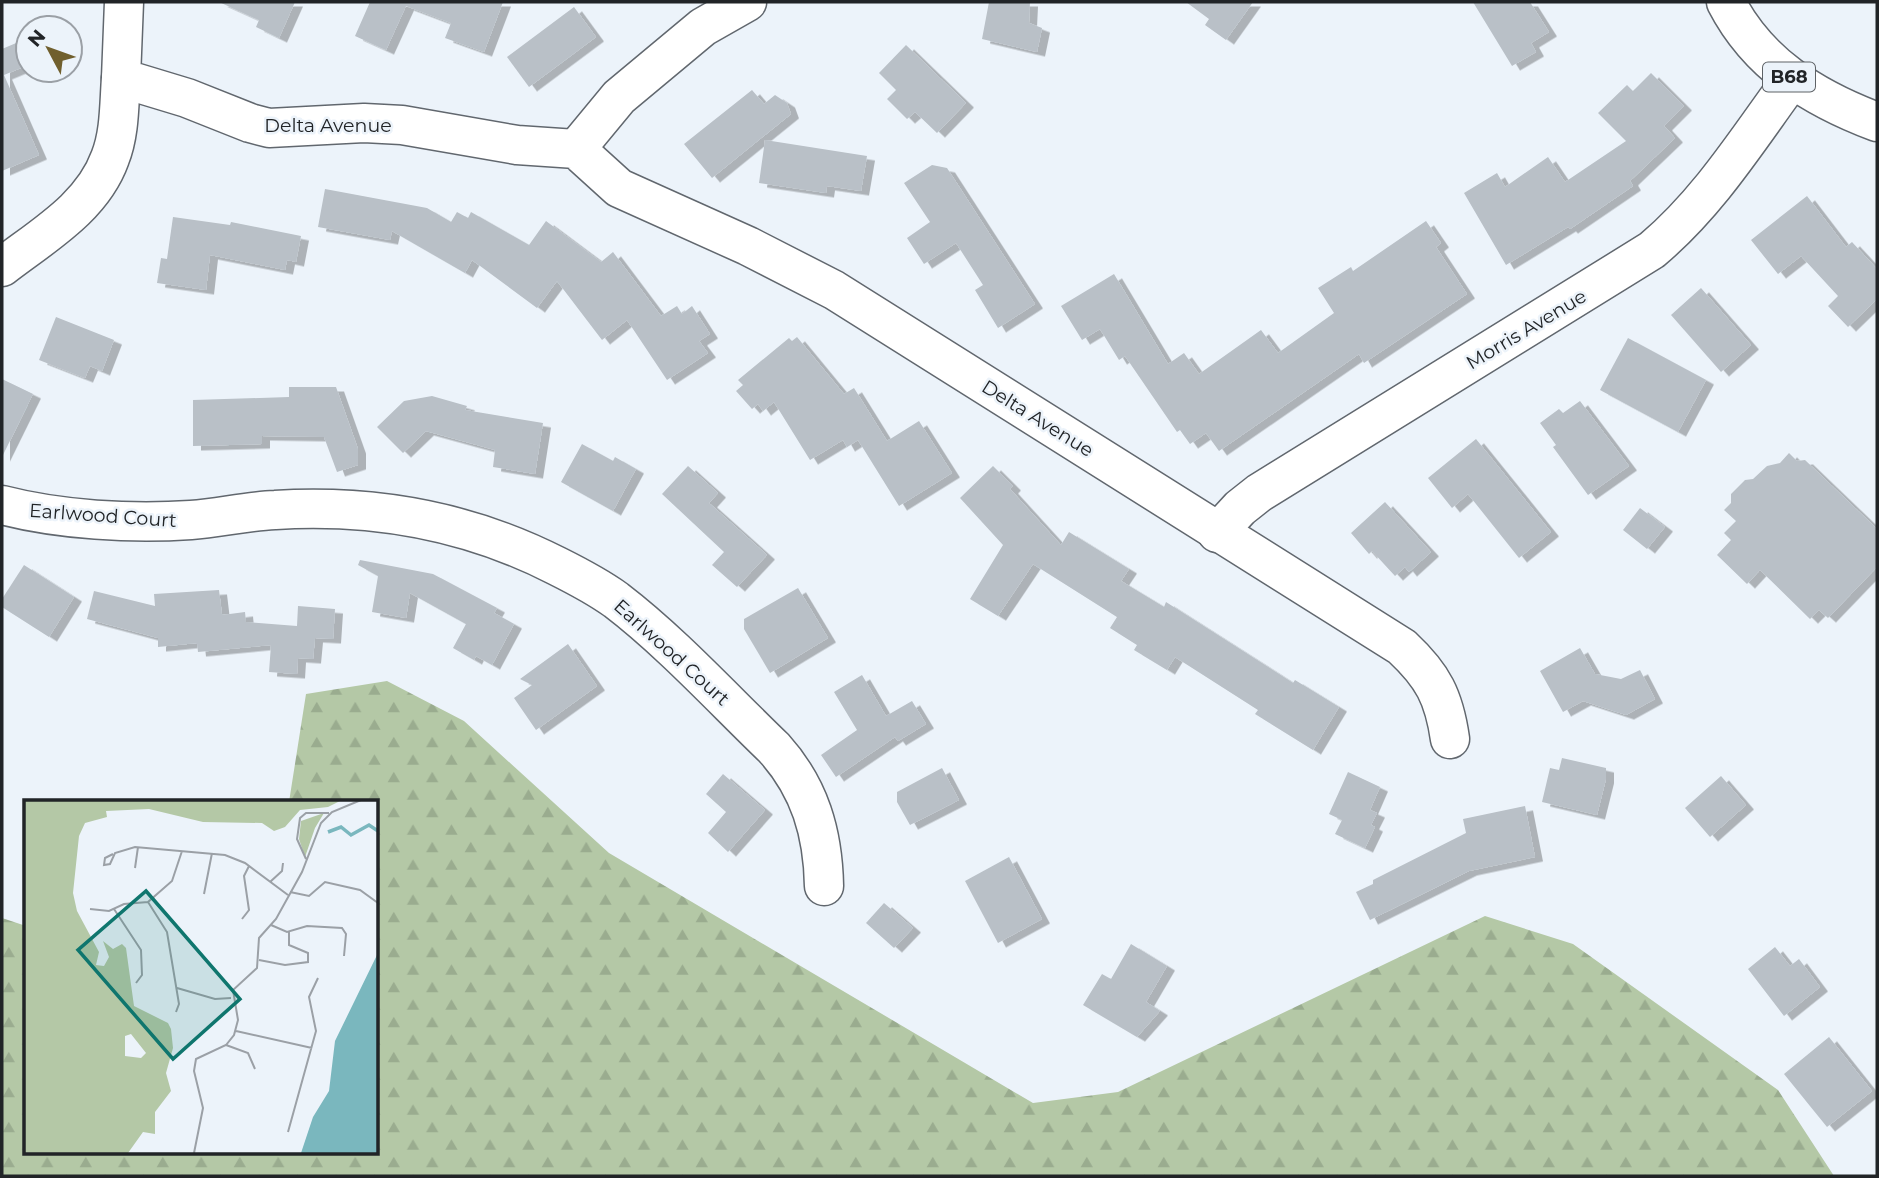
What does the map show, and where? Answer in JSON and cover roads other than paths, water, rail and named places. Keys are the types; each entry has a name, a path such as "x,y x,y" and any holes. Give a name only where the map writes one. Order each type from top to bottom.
{"street":[{"path":"2,267 83,202 99,181 111,158 117,134 124,2"},
{"path":"576,149 619,97 703,27 747,2"},
{"name":"B68","path":"1726,2 1749,40 1792,79 1843,110 1877,122"},
{"name":"Delta Avenue","path":"121,78 187,98 269,128 376,123 517,145 576,149 619,188 748,246 834,290 1402,647 1424,670 1440,694 1450,739"},
{"name":"Morris Avenue","path":"1217,533 1240,508 1259,493 1652,250 1681,226 1717,183 1792,79"},
{"name":"Earlwood Court","path":"2,505 29,512 143,521 192,520 273,510 382,513 452,524 537,555 588,582 633,614 789,765 811,805 820,833 824,886"}]}
